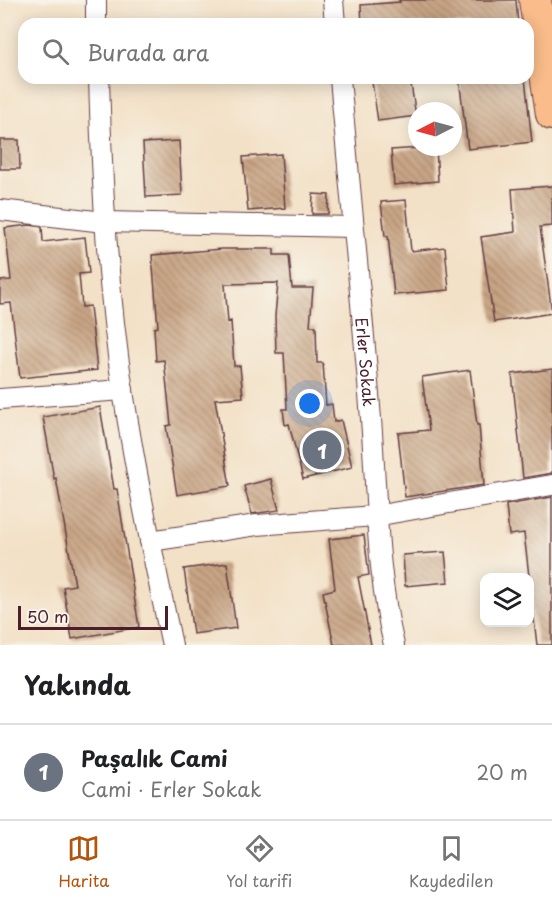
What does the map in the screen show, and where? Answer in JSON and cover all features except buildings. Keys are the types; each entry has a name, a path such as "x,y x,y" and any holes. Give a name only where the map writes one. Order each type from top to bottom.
{"main road":[{"path":"535,0 552,114"}],"street":[{"path":"96,0 96,18"},
{"path":"333,0 334,18"},
{"path":"99,84 104,222 123,390 150,541 172,645"},
{"name":"Erler Sokak","path":"341,84 376,487 375,516 388,620 394,645"},
{"path":"0,210 104,222 353,227"},
{"path":"0,399 123,390"},
{"path":"150,541 257,525 375,516 552,485"}],"place":[{"name":"Paşalık Cami","path":"322,450"}]}
